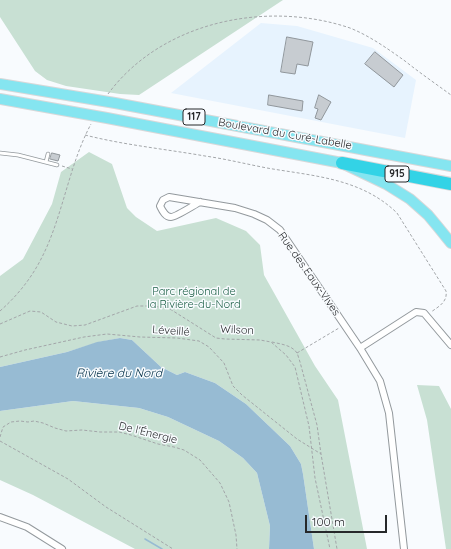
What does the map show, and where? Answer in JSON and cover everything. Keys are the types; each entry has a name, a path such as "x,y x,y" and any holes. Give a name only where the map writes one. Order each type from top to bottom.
{"highway":[{"name":"915","path":"342,163 451,184"}],"main road":[{"name":"Boulevard du Curé-Labelle","path":"0,84 109,101 451,166"},
{"name":"Boulevard du Curé-Labelle","path":"0,99 342,163 386,184 410,199 431,218 451,243"}],"street":[{"name":"Rue des Eaux-Vives","path":"200,202 176,216 170,217 162,212 160,206 163,200 169,197 200,202 235,208 267,220 280,230 345,325 380,380 389,413 404,549"},
{"path":"360,348 416,312 424,313 451,345"},
{"path":"0,517 27,528 62,549"}],"lane":[{"path":"0,152 59,165"},
{"path":"46,162 48,154"}],"path":[{"path":"313,17 341,24 369,37 451,95"},
{"path":"212,23 221,20"},
{"path":"108,94 126,74 147,55 172,39 197,27"},
{"path":"0,311 19,291 40,261 52,232 85,135 91,124"},
{"path":"85,135 117,142 308,174 360,188 388,205 396,213 446,291 446,298 444,302 427,316"},
{"path":"59,165 73,169"},
{"name":"Wilson","path":"0,324 30,311 41,312 56,322 72,326 85,325 137,306 153,306 170,309 216,338 271,342"},
{"path":"297,353 345,325"},
{"name":"Léveillé","path":"0,357 84,337 107,334 177,338 199,341 209,347 224,363 233,386 242,395 283,429 321,454"},
{"path":"271,342 289,347 297,353 317,425 337,549"},
{"path":"271,342 286,355 295,367 309,426 315,478 330,549"},
{"name":"De l'Énergie","path":"0,437 3,427 11,422 34,421 43,422 55,428 66,430 120,432 158,444 184,450 200,460 220,483 229,502 236,535 237,549"},
{"path":"0,441 68,479 106,507 173,549"}],"shaded area":[{"path":"261,23 297,26 373,48 416,80 405,138 171,93"}],"green space":[{"path":"0,0 283,0 139,95 120,94 66,86 47,80 35,71 0,17"},
{"name":"Parc régional de la Rivière-du-Nord","path":"89,152 112,164 127,208 136,217 157,231 216,218 246,231 260,245 264,275 315,366 338,400 367,549 314,549 301,464 290,446 246,404 215,383 185,372 177,375 161,367 132,340 120,338 99,342 67,352 0,367 0,276 23,259 52,204 61,172"},
{"path":"417,385 439,386 451,409 451,549 446,549 427,420"},
{"path":"73,401 139,408 168,417 219,441 243,458 257,473 270,526 269,549 135,549 33,495 0,480 0,411"}],"water":[{"name":"Rivière du Nord","path":"120,338 132,340 161,367 177,375 185,372 215,383 246,404 290,446 301,464 314,549 269,549 270,526 257,473 243,458 219,441 168,417 139,408 73,401 0,411 0,367 67,352 97,342"}],"building":[{"path":"287,37 313,42 308,66 297,64 295,74 281,72"},
{"path":"375,52 403,75 394,87 365,64"},
{"path":"269,95 303,101 302,111 268,105"},
{"path":"319,95 331,102 321,120 315,118 318,109 315,108"},
{"path":"52,153 60,155 58,161 50,159"}],"waterway":[{"name":"Rivière du Nord","path":"145,539 162,549"}]}
